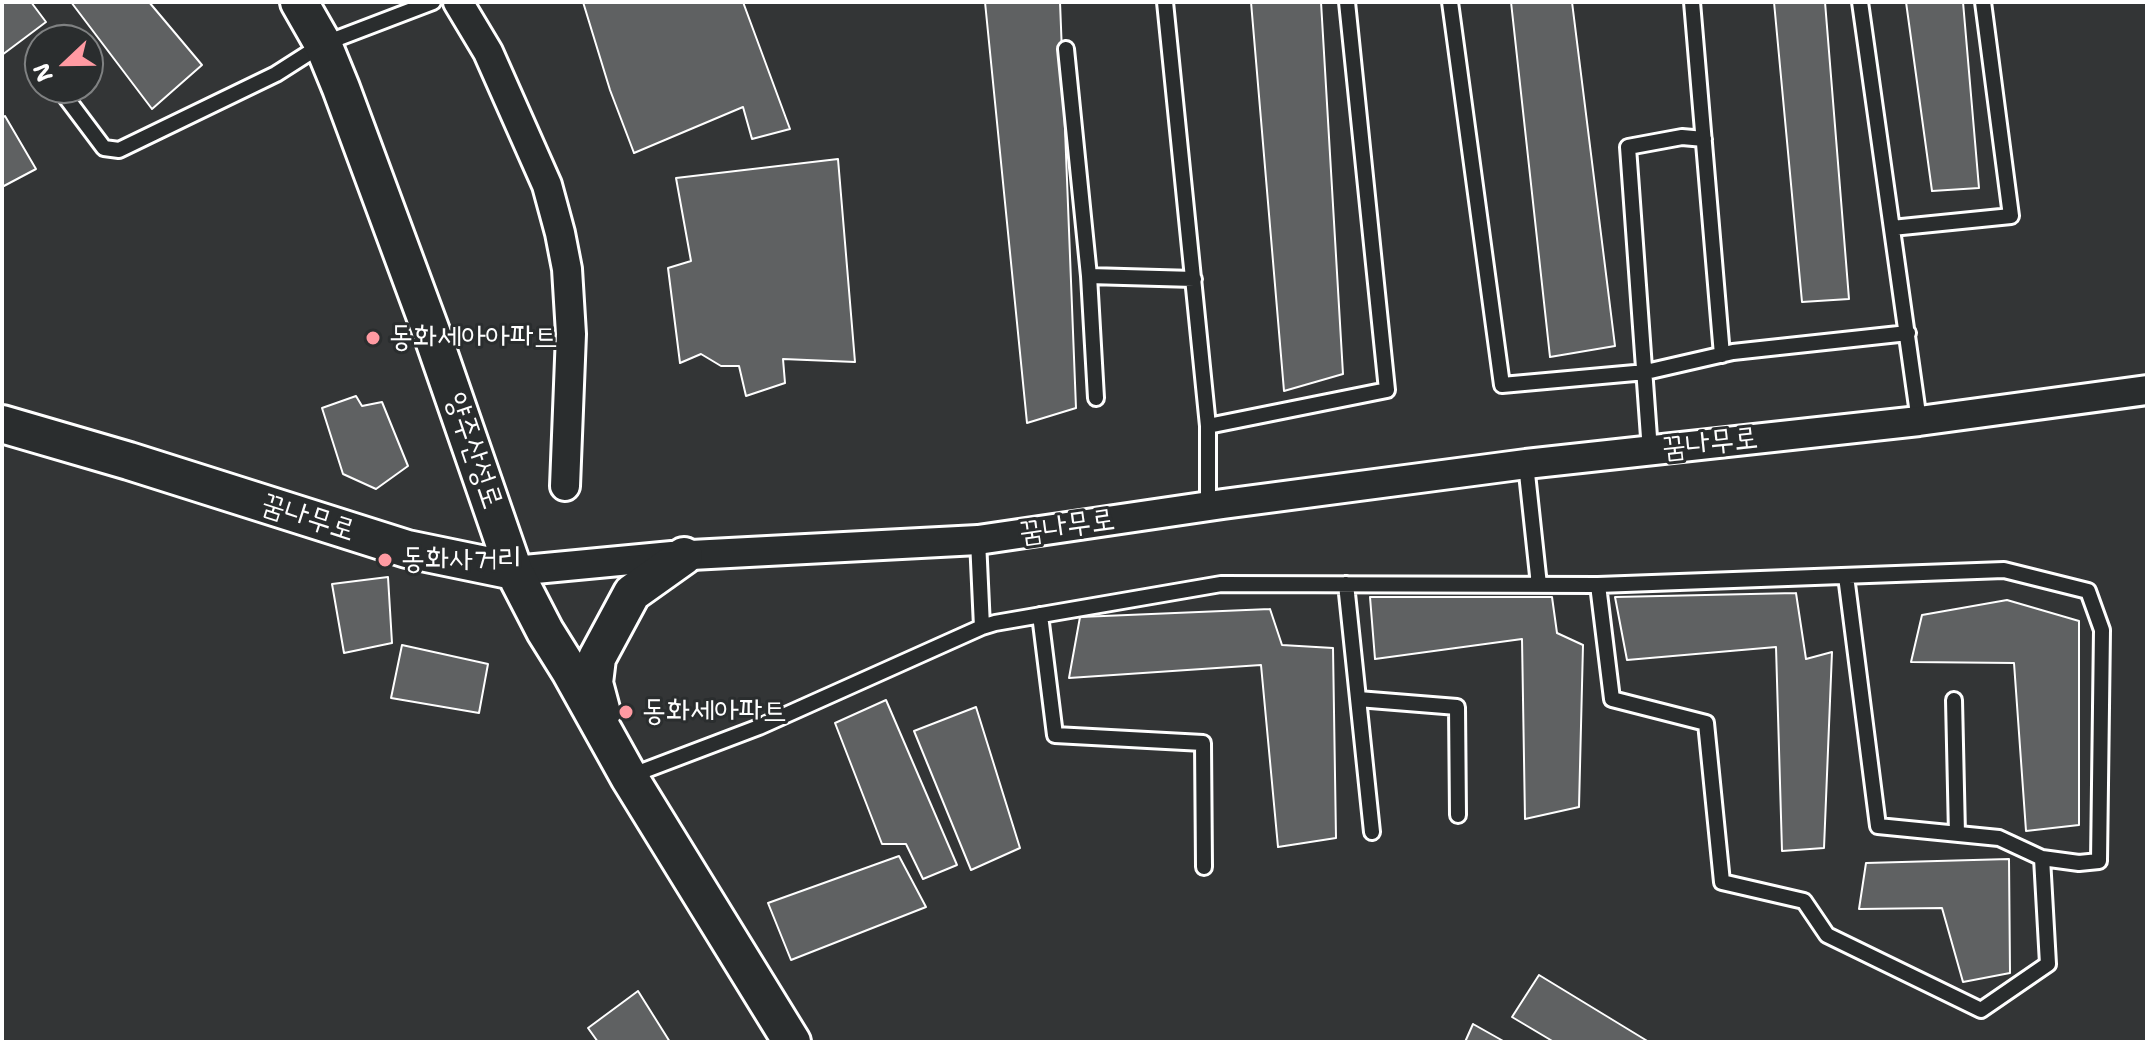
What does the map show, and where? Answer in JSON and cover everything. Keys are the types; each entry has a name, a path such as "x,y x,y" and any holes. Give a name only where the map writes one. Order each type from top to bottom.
{"street":[{"name":"양주산성로","path":"299,2 323,44 427,320 514,571 629,777 792,1042"},
{"path":"458,2 488,52 547,185 560,233 567,269 571,334 565,486"},
{"name":"꿈나무로","path":"2,424 407,549 514,571 684,556 978,540 1526,464 1919,421 2147,390"},
{"path":"609,741 594,683 597,658 632,593 684,556"}],"lane":[{"path":"71,104 104,148 119,150 276,74 323,44 433,2"},
{"path":"1165,2 1208,426 1208,507"},
{"path":"1208,426 1387,390 1347,2"},
{"path":"1450,2 1502,385 1646,372 1722,355 1908,333"},
{"path":"1692,2 1722,355"},
{"path":"1860,2 1919,421"},
{"path":"1892,228 2011,216 1983,2"},
{"path":"1066,49 1089,276 1096,398"},
{"path":"1650,451 1628,147 1682,137 1704,139"},
{"path":"1089,276 1194,279"},
{"path":"1526,464 1539,585"},
{"path":"978,540 982,627"},
{"path":"629,777 759,727 982,627 1221,584 1598,585 2004,570 2088,591 2102,630 2099,861 2079,863 2042,858 1999,838 1878,826 1846,576"},
{"path":"1346,584 1372,832"},
{"path":"1598,585 1612,699 1706,723 1722,882 1804,901 1827,935 1981,1010 2048,964 2042,858"},
{"path":"1040,615 1055,735 1203,743 1204,867"},
{"path":"1358,699 1457,707 1458,815"},
{"path":"1954,700 1957,834"}],"building":[{"path":"2,2 31,2 46,22 24,24 24,38 2,55"},
{"path":"71,2 149,2 202,65 152,109 104,46 104,24 88,24"},
{"path":"583,2 743,2 790,129 752,139 743,107 634,153 610,90"},
{"path":"985,2 1060,2 1076,408 1027,423"},
{"path":"1251,2 1321,2 1343,374 1284,391"},
{"path":"1511,2 1572,2 1615,346 1550,357"},
{"path":"1774,2 1825,2 1849,299 1802,302"},
{"path":"1906,2 1963,2 1979,188 1932,191"},
{"path":"5,116 36,169 2,187 2,118"},
{"path":"838,159 855,362 783,359 785,383 746,396 739,366 721,366 701,354 680,363 668,268 691,261 676,178"},
{"path":"356,396 362,406 382,402 408,466 376,489 343,474 322,408"},
{"path":"388,577 392,643 344,653 332,584"},
{"path":"1796,593 1806,659 1832,652 1824,848 1782,851 1776,647 1627,660 1615,597"},
{"path":"1370,597 1552,597 1557,633 1583,645 1579,807 1525,819 1522,639 1375,659"},
{"path":"2007,600 2079,621 2079,825 2026,831 2014,663 1911,662 1922,615"},
{"path":"1270,609 1282,645 1333,648 1336,838 1278,847 1261,665 1069,678 1080,617"},
{"path":"402,645 488,664 479,713 391,698"},
{"path":"886,700 957,865 923,879 906,844 882,844 835,723"},
{"path":"976,707 1020,848 971,870 914,731"},
{"path":"899,856 926,907 791,960 768,903"},
{"path":"2009,859 2010,973 1963,982 1942,908 1859,909 1866,863"},
{"path":"1539,975 1649,1042 1554,1042 1512,1017"},
{"path":"638,991 670,1042 598,1042 588,1028"},
{"path":"1473,1024 1505,1042 1465,1042"}],"place":[{"name":"동화세아아파트","path":"373,338"},
{"name":"동화사거리","path":"385,560"},
{"name":"동화세아파트","path":"626,712"}]}
